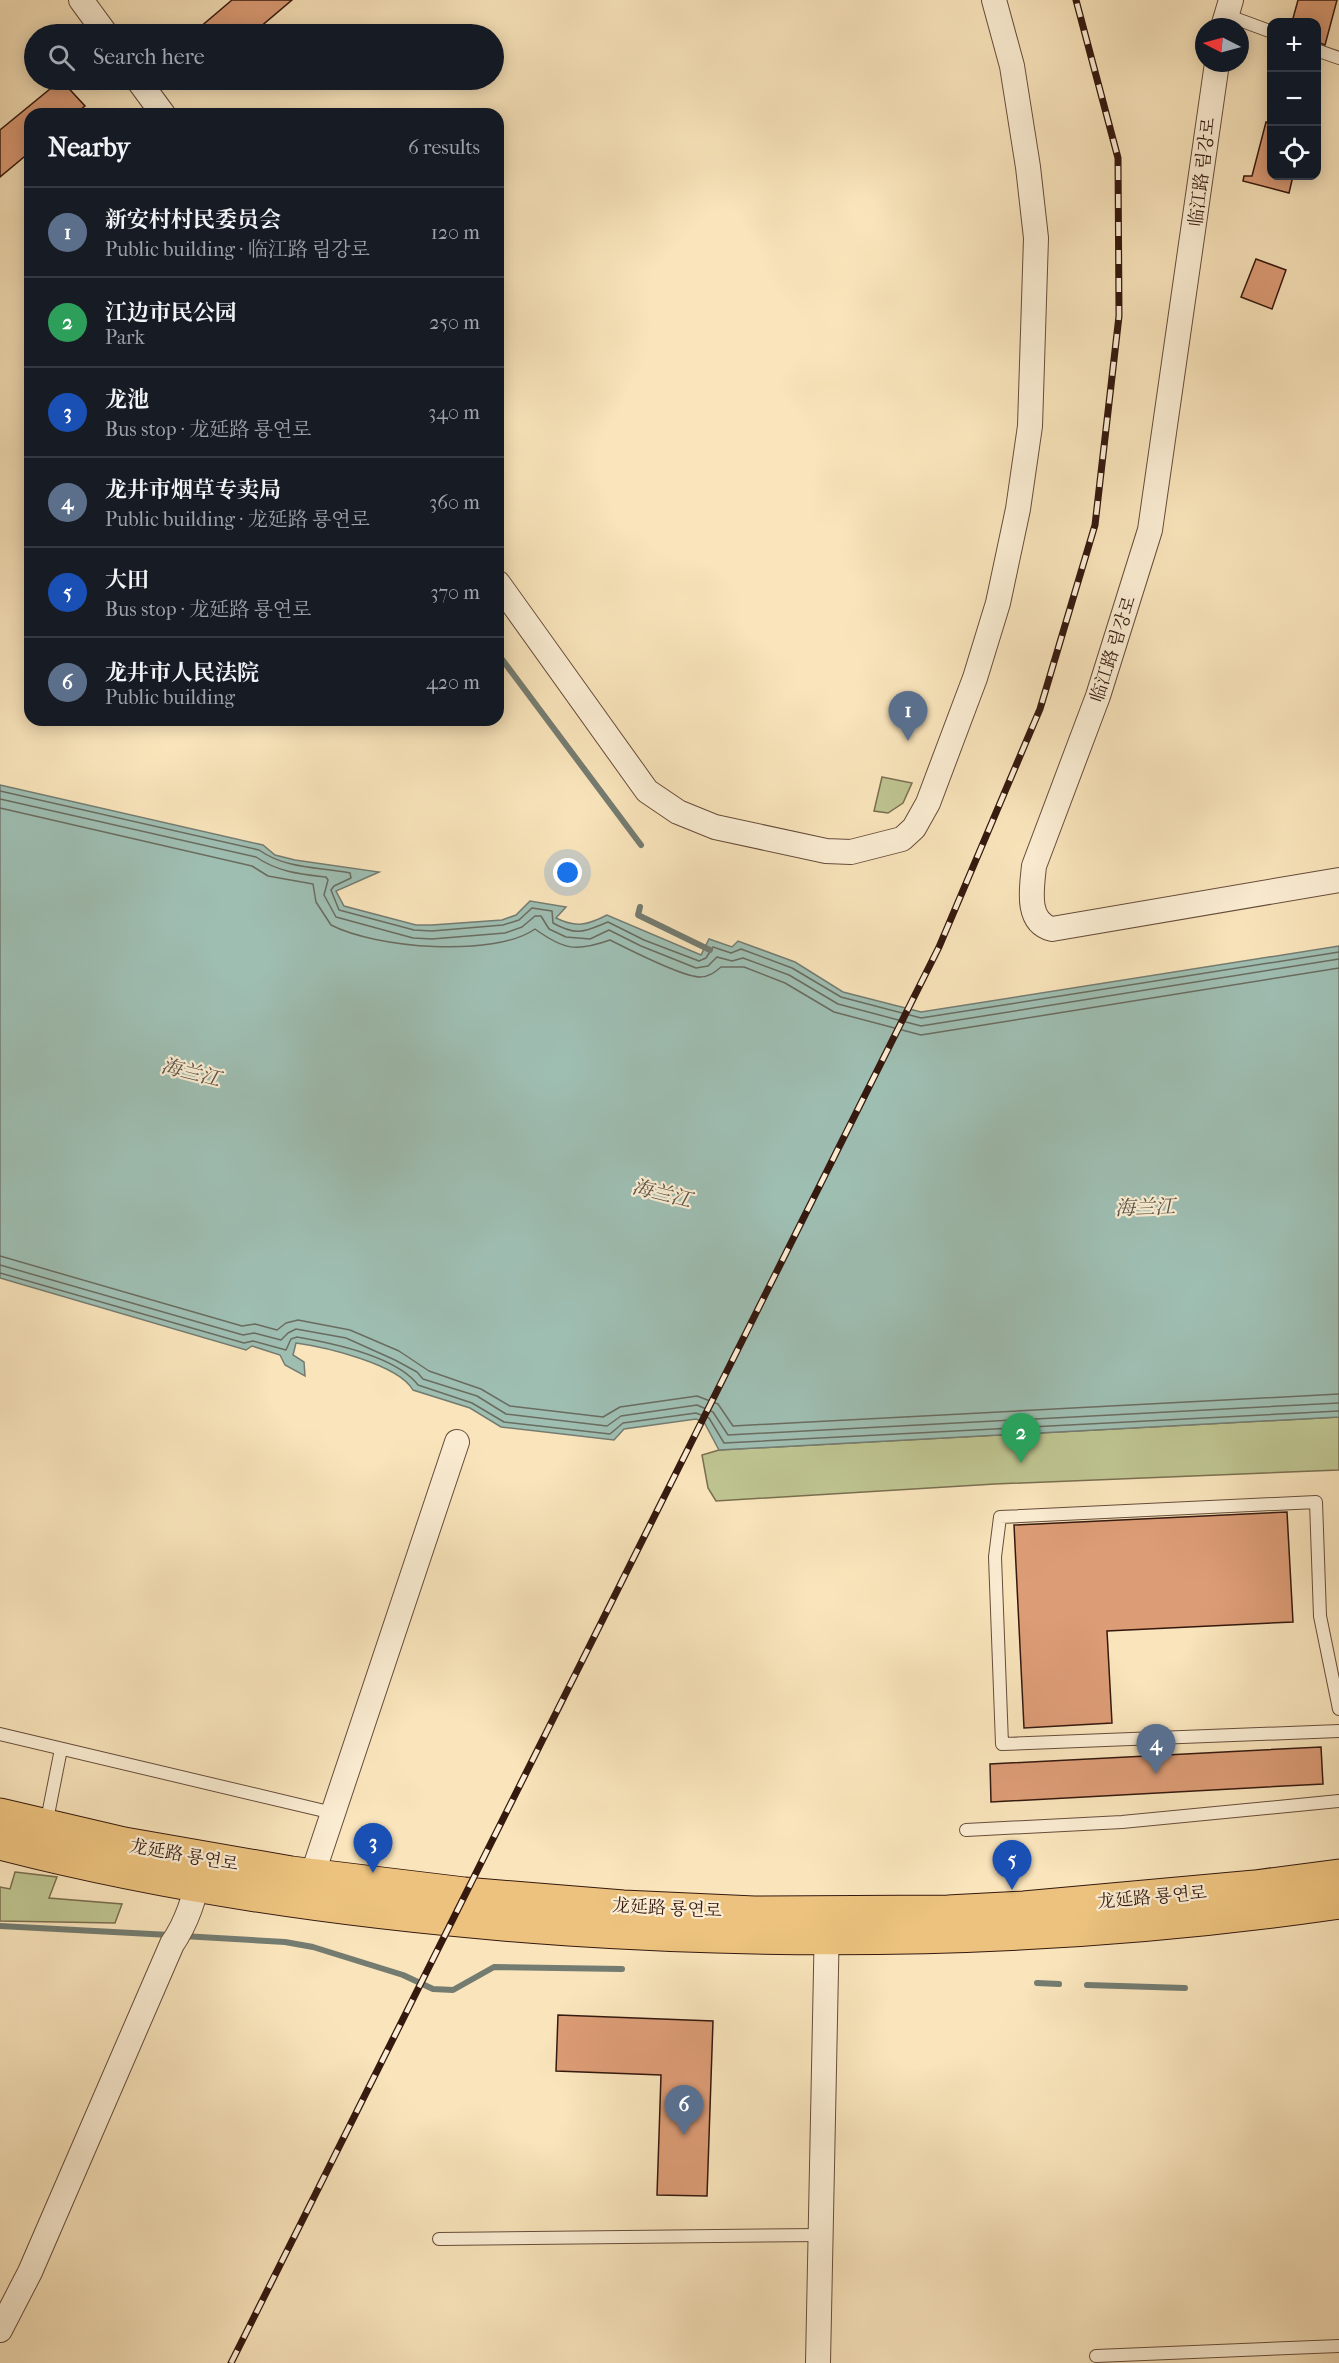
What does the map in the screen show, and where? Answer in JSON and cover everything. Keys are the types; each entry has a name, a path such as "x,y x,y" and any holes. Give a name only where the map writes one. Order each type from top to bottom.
{"highway":[{"name":"龙延路 룡연로","path":"0,1815 46,1826 199,1872 312,1876 464,1894 929,1937 1158,1924 1339,1902"},
{"name":"龙延路 룡연로","path":"0,1843 199,1872 451,1921 631,1933 827,1926 893,1914 1024,1908 1255,1887 1339,1876"}],"street":[{"path":"81,0 99,24"},
{"path":"504,591 647,791 678,812 715,827 826,851 851,852 887,843 902,839 914,828 928,803 971,688 998,603 1018,509 1030,426 1036,238 1014,77 994,0"},
{"name":"临江路 림강로","path":"1216,72 1150,530 1098,696 1034,866 1031,893 1035,917 1043,927 1052,929 1339,880"},
{"path":"145,90 159,108"},
{"path":"312,1876 457,1442"},
{"path":"0,2330 30,2272 176,1938 199,1872"},
{"path":"818,2363 827,1926"}],"lane":[{"path":"1227,14 1267,30"},
{"path":"1321,51 1339,58"},
{"path":"1339,1709 1320,1616 1316,1502 1000,1517 995,1557 1002,1744 1339,1731"},
{"path":"0,1734 333,1813"},
{"path":"46,1826 61,1749"},
{"path":"966,1830 1122,1822 1339,1801"},
{"path":"439,2239 821,2235"},
{"path":"1096,2356 1339,2346"}],"green space":[{"path":"882,777 912,783 903,803 888,813 874,811"},
{"path":"1339,1417 1339,1470 995,1484 716,1501 708,1488 702,1455 719,1450"},
{"path":"15,1872 57,1877 49,1898 122,1904 115,1923 0,1921 0,1887 10,1889"}],"water":[{"name":"海兰江","path":"0,785 263,845 275,855 295,860 379,872 336,891 344,906 416,925 502,920 516,915 530,901 566,907 556,918 582,924 607,915 701,955 709,939 732,947 738,941 795,962 843,992 921,1012 1339,946 1339,1417 719,1450 704,1422 696,1419 624,1429 614,1440 501,1427 470,1408 413,1390 392,1372 360,1358 296,1343 293,1355 304,1362 305,1376 285,1365 280,1355 252,1346 246,1350 0,1278"}],"building":[{"path":"232,0 292,0 264,24 204,24"},
{"path":"1298,0 1337,0 1325,45 1321,44 1321,18 1293,18"},
{"path":"49,90 70,90 85,106 82,108 27,108"},
{"path":"24,110 24,157 0,177 0,130"},
{"path":"1267,122 1267,180 1292,180 1289,193 1243,181 1244,176 1252,176"},
{"path":"1256,259 1286,270 1272,309 1241,297"},
{"path":"1287,1512 1293,1622 1107,1631 1112,1723 1024,1728 1014,1525"},
{"path":"1321,1747 1323,1784 991,1802 990,1764"},
{"path":"558,2015 713,2021 707,2196 657,2195 661,2075 556,2071"}],"waterway":[{"path":"504,662 641,845"},
{"path":"640,907 638,915 710,950"},
{"path":"0,1926 170,1935"},
{"path":"183,1936 285,1942 313,1947 403,1975 433,1989 453,1990 494,1967 622,1969"},
{"path":"1037,1983 1059,1984"},
{"path":"1087,1985 1185,1988"}],"railway":[{"path":"231,2363 939,947 1040,709 1095,525 1119,316 1118,158 1076,0"}],"place":[{"name":"新安村村民委员会","path":"908,741"},
{"name":"江边市民公园","path":"1021,1463"},
{"name":"龙井市烟草专卖局","path":"1156,1774"},
{"name":"龙池","path":"373,1873"},
{"name":"大田","path":"1012,1890"},
{"name":"龙井市人民法院","path":"684,2135"}]}
